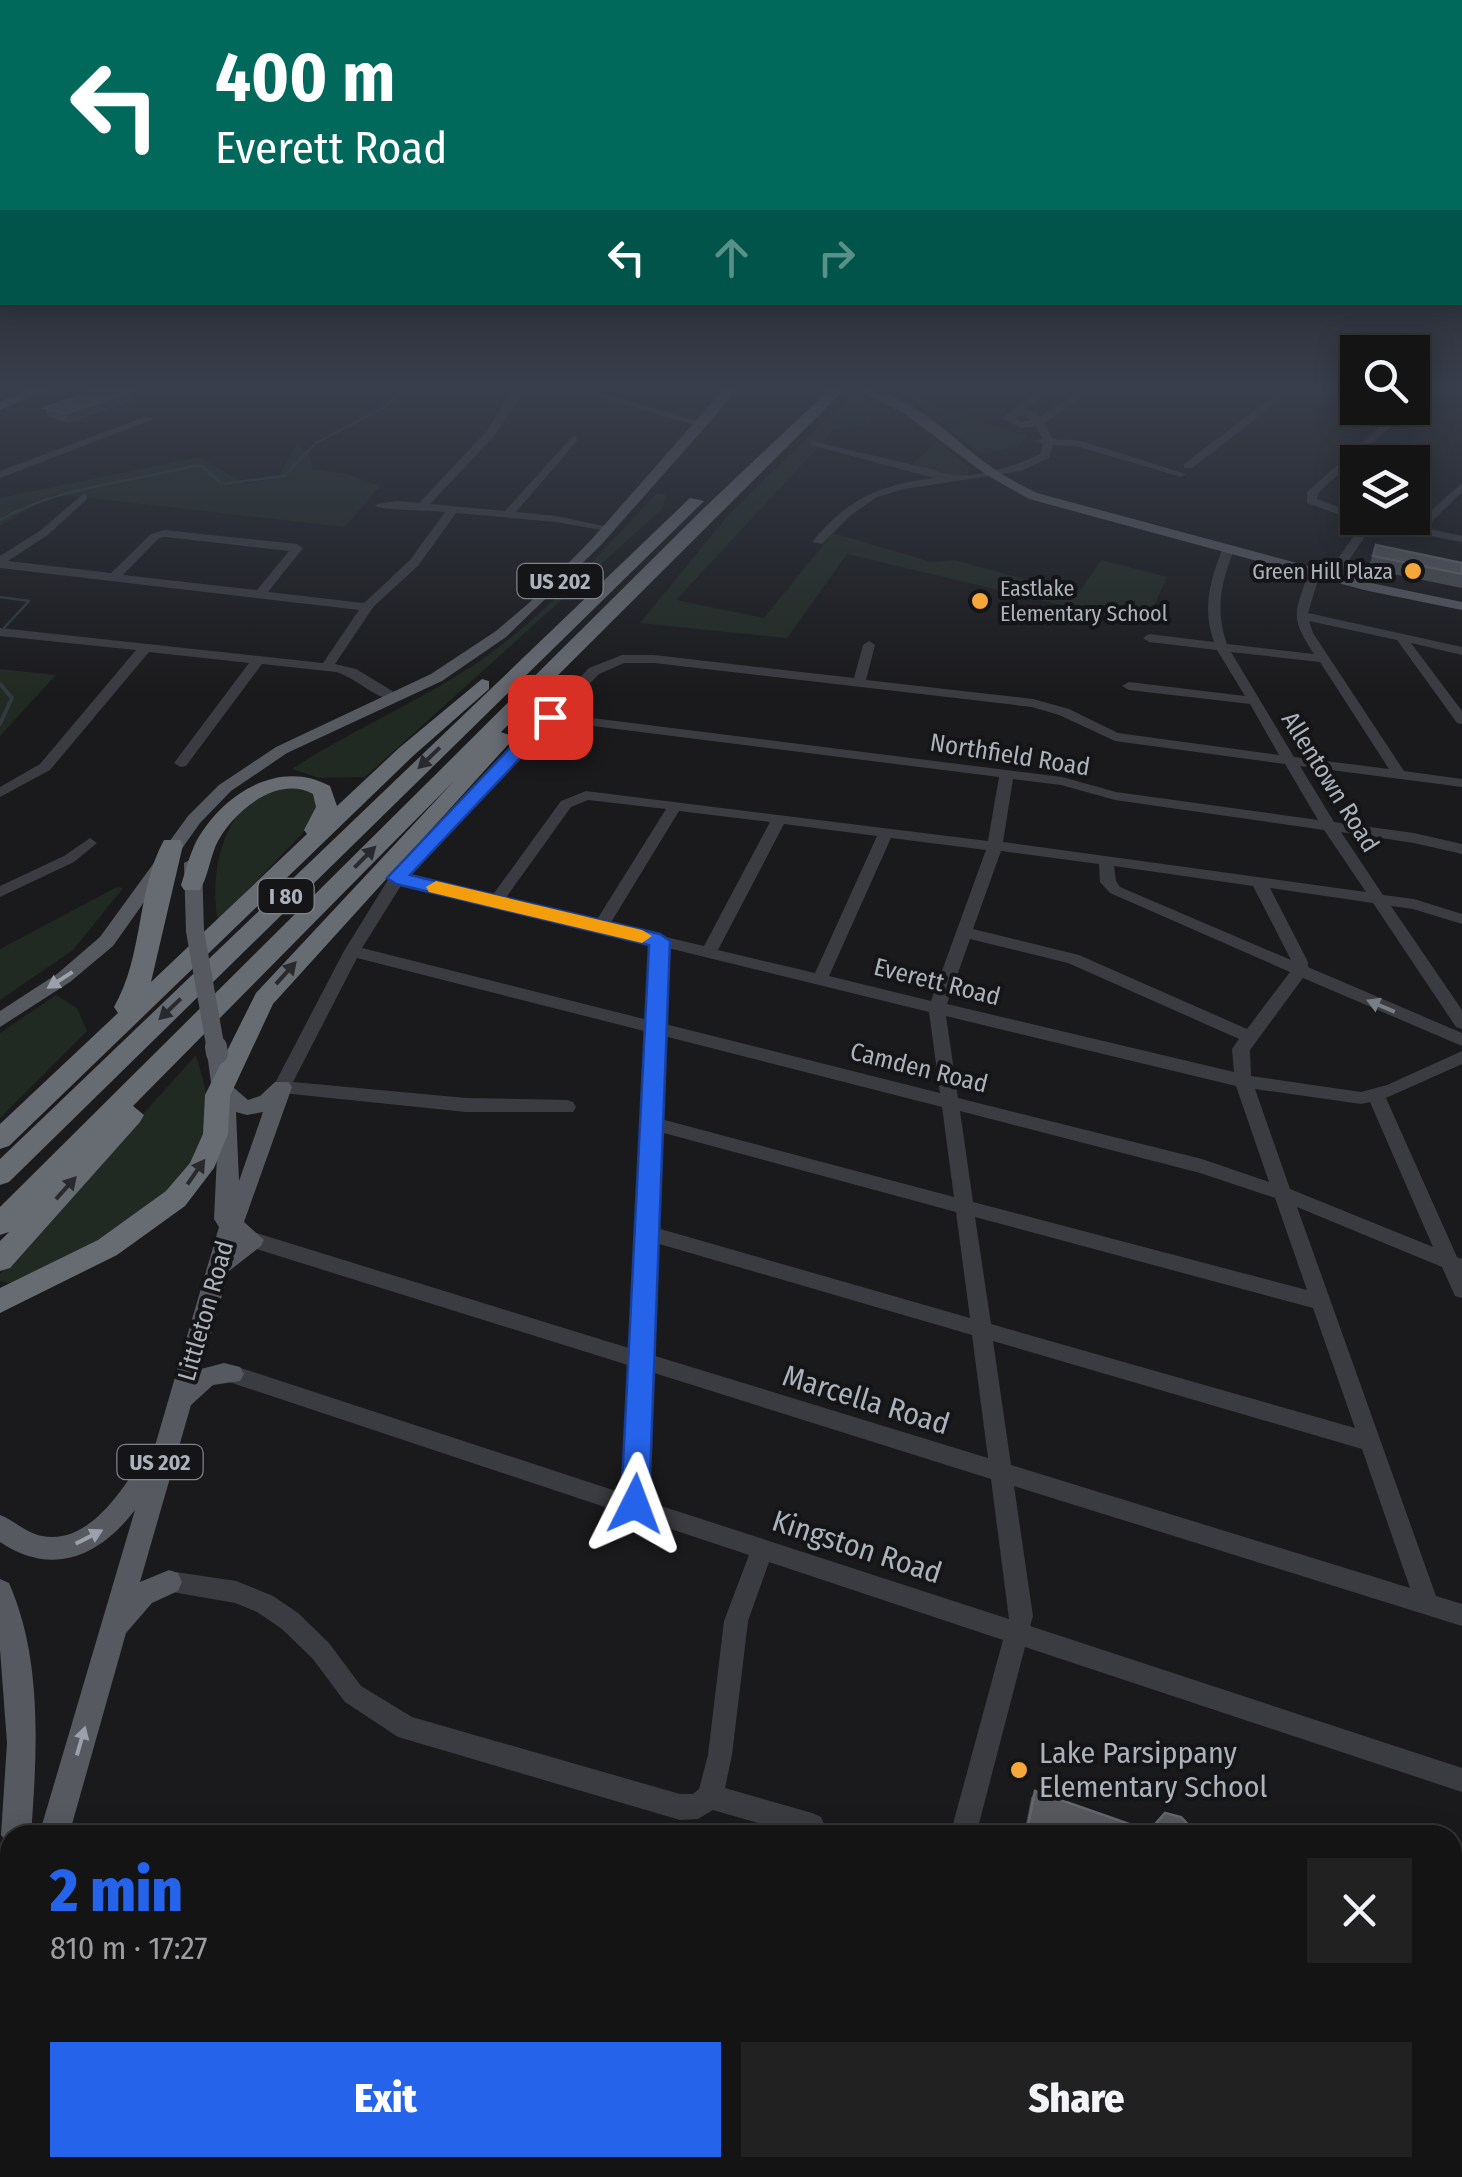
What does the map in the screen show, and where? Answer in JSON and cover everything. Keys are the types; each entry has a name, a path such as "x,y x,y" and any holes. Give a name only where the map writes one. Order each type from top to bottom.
{"highway":[{"name":"I 80","path":"0,1175 709,492"},
{"name":"I 80","path":"0,1224 538,682 734,492"},
{"path":"6,1131 446,716 539,635 574,618"},
{"path":"0,1301 104,1248 170,1203 198,1174 218,1127 218,1094 235,1074 248,1028 276,985 468,781 542,695 538,682"},
{"path":"192,885 213,832 244,796 283,780 309,783 325,793 328,806 317,828 221,928"},
{"path":"102,1040 142,980 156,894 172,846"},
{"path":"0,1260 236,1004 317,907"}],"main road":[{"name":"Littleton Road","path":"0,1020 75,971 96,952 205,806 250,769 288,746 444,673 512,626 553,589 640,492"},
{"path":"1022,492 1066,507 1314,573 1462,606"},
{"name":"Littleton Road","path":"57,1825 231,1224 226,1219 231,1168 225,1090 195,931 192,885 196,850 232,800 278,764 394,698"},
{"path":"225,1090 238,1105 256,1109 265,1106 282,1087"},
{"path":"218,1266 253,1240 231,1224 238,1214 282,1087"},
{"path":"198,1335 212,1362 232,1374"},
{"path":"178,1404 204,1378 232,1374"},
{"path":"0,1527 14,1540 44,1549 67,1547 92,1537 124,1509 166,1444"},
{"path":"111,1636 143,1594 169,1582 146,1564 140,1534"},
{"path":"0,1592 17,1662 23,1730 17,1825"}],"street":[{"path":"422,506 436,492"},
{"path":"508,514 527,492"},
{"path":"818,542 860,500 882,492"},
{"path":"1313,492 1310,498 1315,505 1340,512"},
{"path":"1430,517 1456,492"},
{"path":"0,563 45,532 82,498"},
{"path":"381,506 508,514 607,528"},
{"path":"327,667 368,607 414,563 452,509"},
{"path":"114,578 155,536 164,532 297,548 260,594"},
{"path":"1430,533 1462,539"},
{"path":"1331,577 1360,535"},
{"name":"Allentown Road","path":"1228,550 1211,593 1211,615 1222,647 1328,826 1462,1023"},
{"path":"0,563 368,607"},
{"path":"1314,573 1301,616 1307,633 1399,774"},
{"path":"1301,616 1462,651"},
{"path":"0,632 327,667 351,672 394,698"},
{"path":"1149,638 1323,659"},
{"path":"1403,641 1462,720"},
{"path":"859,683 870,646"},
{"path":"0,793 46,767 145,648"},
{"path":"567,1107 466,1105 282,1087 352,951 396,878 594,671 609,662 640,657 1046,706 1115,737 1462,782"},
{"path":"181,764 258,660"},
{"path":"1129,686 1254,701"},
{"name":"Northfield Road","path":"550,717 1062,780 1115,796 1414,838 1462,849"},
{"path":"966,1825 1021,1616 937,1008 994,849 1007,774"},
{"path":"496,901 566,804 586,795 1106,860 1414,904 1462,919"},
{"path":"601,926 675,806"},
{"path":"708,952 779,820"},
{"path":"820,979 885,834"},
{"path":"0,892 69,859 90,843"},
{"path":"1106,860 1108,882 1116,890 1462,1040"},
{"name":"Everett Road","path":"396,878 1243,1081 1338,1097 1376,1095 1462,1056"},
{"path":"1259,882 1300,962 1299,972 1241,1050 1243,1081 1426,1604"},
{"path":"962,932 1073,959 1250,1037"},
{"path":"635,1504 660,941"},
{"name":"Camden Road","path":"352,951 1202,1166 1284,1194 1456,1265"},
{"path":"1376,1095 1456,1265 1462,1290"},
{"path":"654,1124 1321,1302"},
{"path":"649,1232 1370,1442"},
{"name":"Marcella Road","path":"253,1240 1462,1615"},
{"name":"Kingston Road","path":"232,1374 1462,1780"},
{"path":"169,1582 236,1592 266,1604 321,1651 353,1694 407,1728 680,1807 698,1806 710,1796 720,1756 736,1621 763,1549"},
{"path":"710,1796 809,1825"}],"shaded area":[{"path":"31,492 375,492 345,527 55,494 0,526 0,498"},
{"path":"752,492 777,492 676,600 764,618 833,533 931,562 955,560 1078,594 1101,560 1167,577 1145,625 847,554 787,638 640,623"},
{"path":"657,493 666,495 662,509 365,777 320,778 292,769 445,683 493,651 567,588"},
{"path":"0,669 56,675 0,736"},
{"path":"293,783 320,794 318,817 218,921 216,878 227,834 252,799 271,788"},
{"path":"117,887 123,888 73,950 0,1000 0,949"},
{"path":"56,995 77,1008 87,1031 0,1118 0,1033"},
{"path":"196,1055 206,1093 208,1121 195,1158 177,1182 125,1225 95,1243 9,1283 0,1281 0,1274"}],"building":[{"path":"1376,545 1462,563 1462,574 1373,556"},
{"path":"1035,1791 1132,1825 1028,1825"},
{"path":"1165,1813 1181,1817 1189,1825 1154,1825"}],"waterway":[{"path":"0,520 72,492"},
{"path":"0,597 29,601 4,628"},
{"path":"0,684 12,698 0,724"}],"slow traffic":[{"path":"436,887 642,936"}],"place":[{"name":"Green Hill Plaza","path":"1413,571"},
{"name":"Eastlake Elementary School","path":"980,601"},
{"name":"Lake Parsippany Elementary School","path":"1019,1770"}],"route":[{"path":"550,717 396,878 660,941 635,1504"}]}
